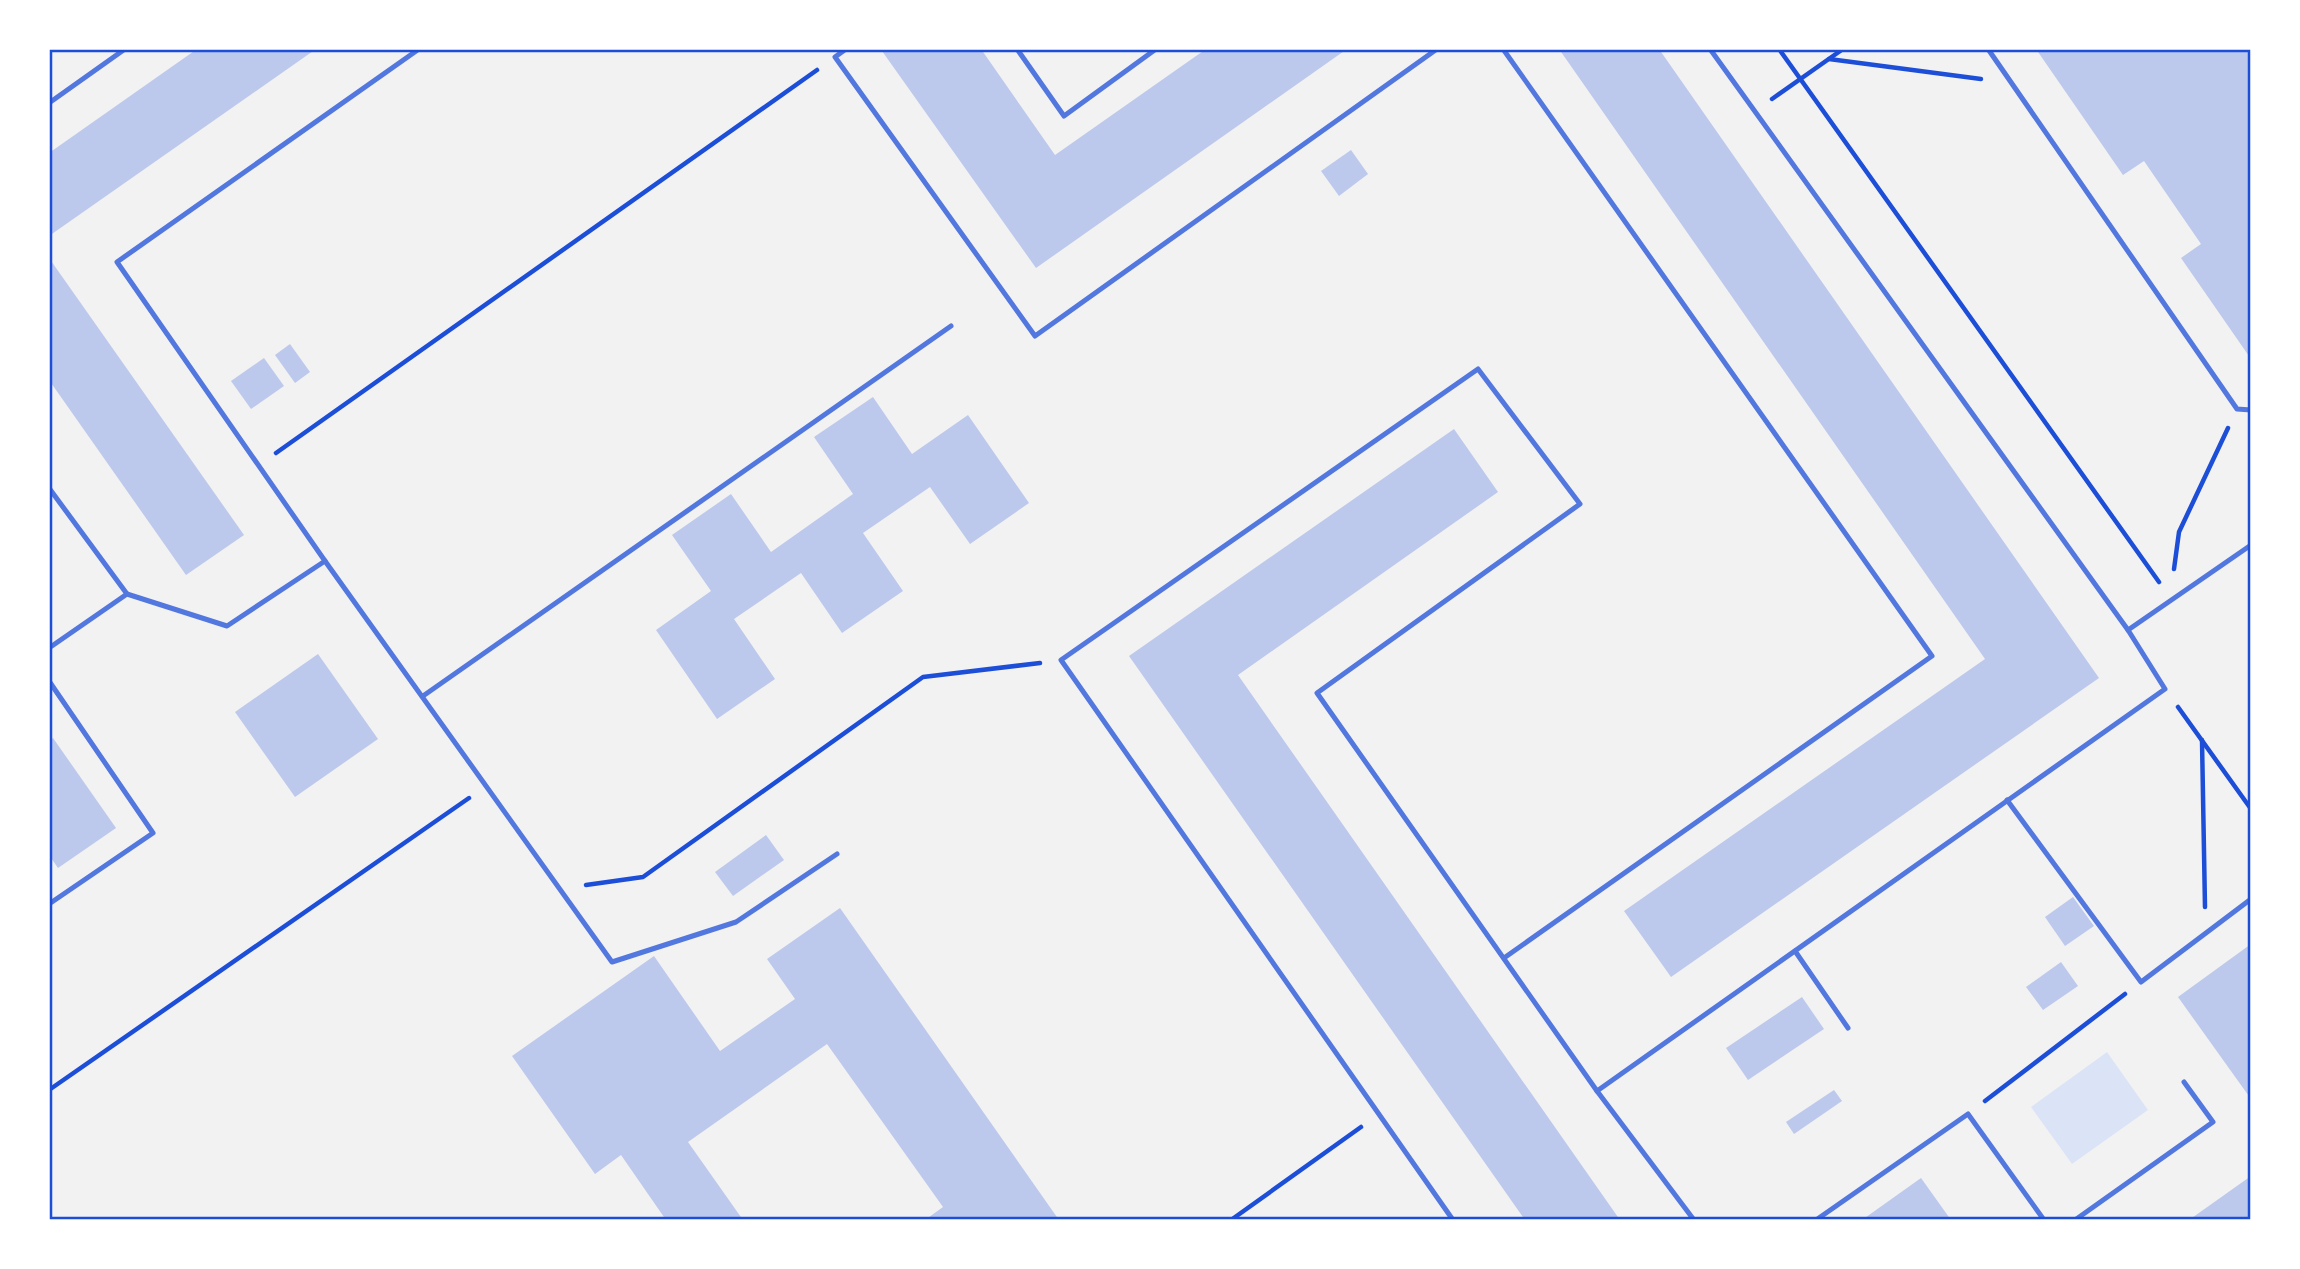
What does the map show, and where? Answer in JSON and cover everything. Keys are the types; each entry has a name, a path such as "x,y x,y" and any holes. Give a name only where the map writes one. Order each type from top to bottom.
{"lane":[{"path":"49,103 125,49"},
{"path":"419,49 117,262 325,561 612,962 736,922 836,854"},
{"path":"846,49 835,57 1035,336 1437,49"},
{"path":"1017,49 1065,116 1156,49"},
{"path":"1503,49 1932,656 1504,958"},
{"path":"1597,1091 2165,688 2128,630 1710,49"},
{"path":"1988,49 2237,409 2251,410"},
{"path":"422,696 951,326"},
{"path":"1453,1220 1061,660 1478,369 1580,504 1317,693 1597,1091 1694,1220"},
{"path":"49,488 127,594 227,626 325,561"},
{"path":"2128,630 2251,545"},
{"path":"49,648 127,594"},
{"path":"49,681 153,833 49,904"},
{"path":"2007,800 2141,982 2251,899"},
{"path":"1795,951 1848,1028"},
{"path":"2075,1220 2213,1122 2184,1082"},
{"path":"1816,1220 1968,1114 2044,1220"}],"path":[{"path":"1779,49 2171,599"},
{"path":"1755,111 1843,49"},
{"path":"259,465 835,57"},
{"path":"1829,59 2012,83"},
{"path":"2171,599 2179,532 2237,409"},
{"path":"561,889 643,877 923,677 1061,660"},
{"path":"2165,688 2251,809"},
{"path":"2202,740 2205,934"},
{"path":"49,1090 487,786"},
{"path":"1968,1114 2141,982"},
{"path":"1231,1220 1379,1114"}],"shaded area":[{"path":"2107,1052 2148,1110 2072,1164 2031,1107"}],"building":[{"path":"197,49 316,49 49,236 49,153"},
{"path":"981,49 1055,155 1206,49 1347,49 1036,268 882,51"},
{"path":"1559,49 1659,49 2099,678 1671,977 1624,911 1985,659"},
{"path":"2036,49 2251,49 2251,359 2181,258 2201,244 2144,161 2123,175"},
{"path":"1351,150 1368,174 1339,196 1321,171"},
{"path":"49,258 244,535 186,575 49,380"},
{"path":"290,344 310,372 295,383 275,355"},
{"path":"264,358 284,386 251,409 231,381"},
{"path":"873,397 912,454 968,415 1029,503 970,544 930,487 863,533 903,591 842,633 801,573 734,619 775,679 717,719 656,630 711,591 672,535 731,494 771,552 853,494 814,437"},
{"path":"1454,429 1498,492 1238,675 1620,1220 1525,1220 1129,656"},
{"path":"318,654 378,739 295,797 235,712"},
{"path":"53,738 116,828 58,868 49,855 49,741"},
{"path":"766,835 784,860 733,896 715,872"},
{"path":"2073,897 2094,926 2065,946 2045,917"},
{"path":"840,908 1059,1220 925,1220 943,1207 827,1044 688,1142 743,1220 666,1220 621,1155 595,1174 512,1056 654,956 720,1051 795,999 767,959"},
{"path":"2251,944 2251,1099 2178,997"},
{"path":"2061,962 2078,986 2043,1010 2026,987"},
{"path":"1802,997 1824,1029 1748,1080 1726,1048"},
{"path":"1834,1090 1842,1101 1794,1134 1786,1122"},
{"path":"2251,1176 2251,1220 2189,1220"},
{"path":"1921,1178 1951,1220 1862,1220"}]}
